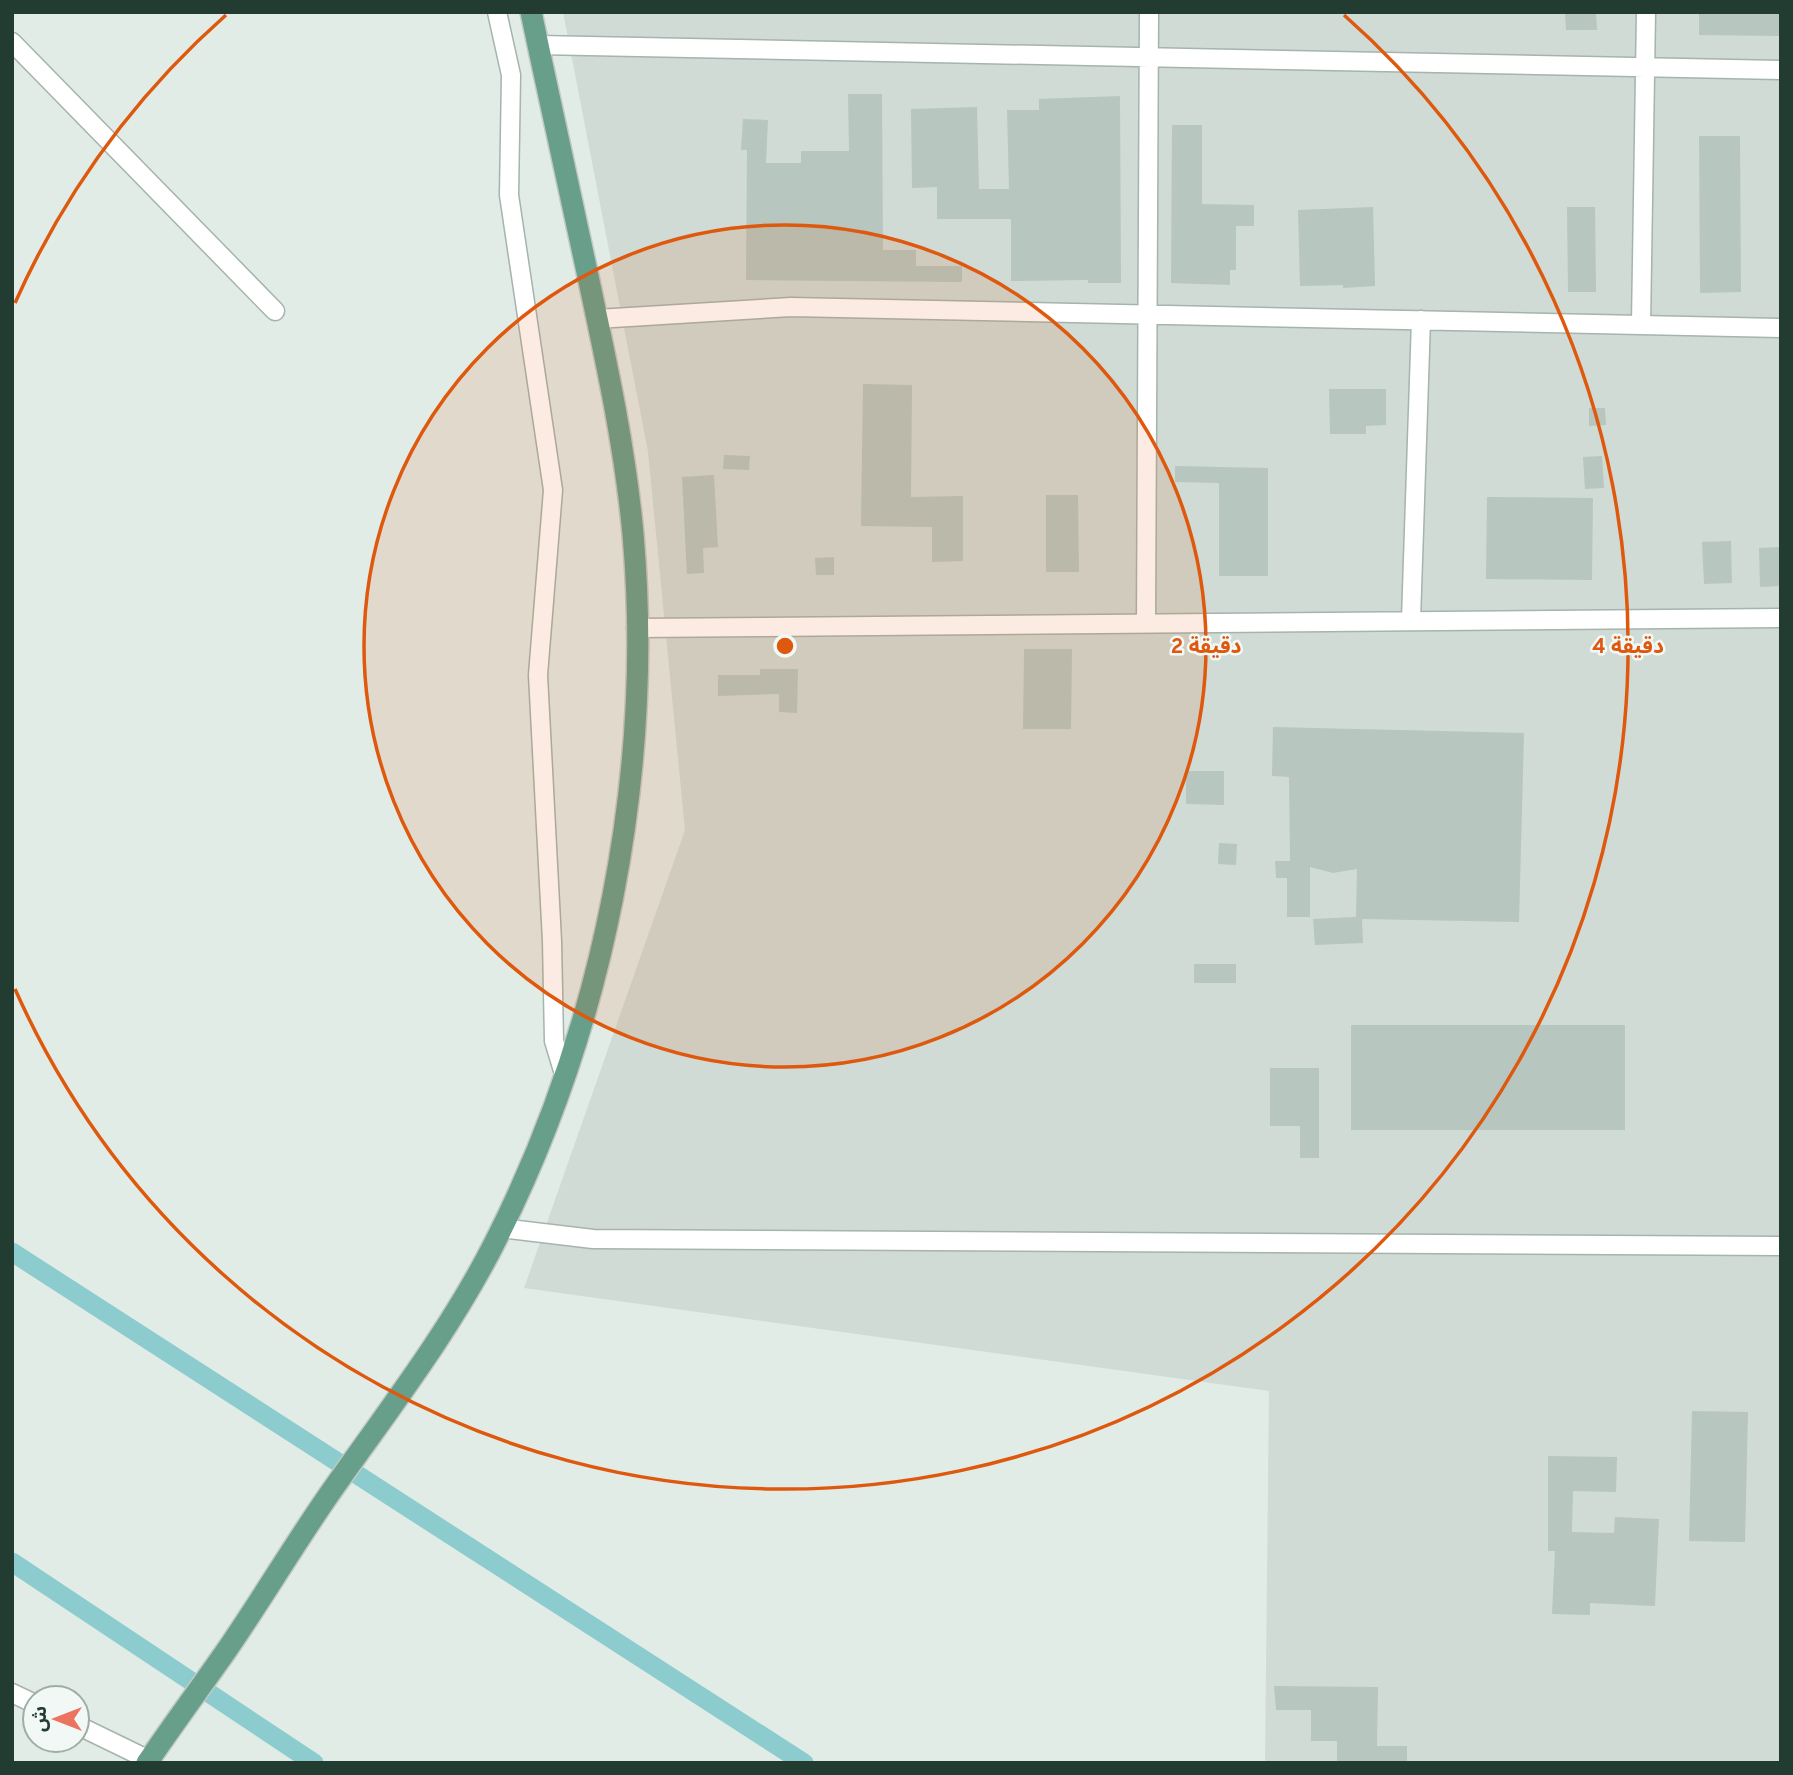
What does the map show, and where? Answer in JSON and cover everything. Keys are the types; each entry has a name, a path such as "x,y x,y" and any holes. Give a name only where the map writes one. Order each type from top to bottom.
{"main road":[{"path":"148,1761 224,1654 328,1496 453,1316 501,1228 531,1162 564,1074 594,981 628,811 638,652 637,603 631,518 619,424 531,12"}],"street":[{"path":"497,12 511,75 509,195 553,490 538,675 554,1041 564,1074"},
{"path":"1146,622 1149,12"},
{"path":"1641,325 1647,12"},
{"path":"12,42 275,310"},
{"path":"538,45 1781,70"},
{"path":"597,319 791,307 1781,328"},
{"path":"1411,620 1421,320"},
{"path":"636,628 1781,618"},
{"path":"501,1228 593,1239 1781,1247"},
{"path":"91,1731 148,1761"}],"shaded area":[{"path":"563,12 1781,12 1781,1763 1265,1763 1269,1391 524,1288 685,830 648,452"}],"building":[{"path":"1565,12 1596,12 1597,30 1566,30"},
{"path":"1699,12 1781,13 1781,36 1699,35"},
{"path":"848,94 882,94 883,250 916,250 916,266 962,266 962,282 746,280 747,150 741,150 743,119 768,120 766,163 801,163 801,151 849,151"},
{"path":"1120,96 1121,283 1088,283 1088,280 1011,281 1011,219 937,219 937,187 912,188 911,109 977,107 979,189 1009,189 1007,110 1039,110 1039,99"},
{"path":"1172,125 1202,125 1202,204 1254,205 1254,226 1236,226 1236,270 1230,270 1230,285 1171,283"},
{"path":"1699,136 1740,136 1741,292 1700,293"},
{"path":"1373,207 1375,286 1300,286 1298,210"},
{"path":"1567,207 1595,207 1596,292 1568,292"},
{"path":"863,384 912,385 911,497 963,496 963,561 932,562 932,527 861,526"},
{"path":"1329,389 1386,389 1386,425 1366,426 1366,434 1330,434"},
{"path":"1589,408 1605,408 1606,425 1589,426"},
{"path":"724,455 750,456 749,470 723,469"},
{"path":"1602,456 1604,488 1585,489 1583,457"},
{"path":"1175,466 1268,468 1268,576 1219,576 1219,483 1175,482"},
{"path":"714,475 718,547 703,548 704,573 687,574 682,477"},
{"path":"1046,495 1078,495 1079,572 1046,572"},
{"path":"1487,497 1593,498 1592,580 1486,579"},
{"path":"1731,541 1732,583 1704,584 1702,542"},
{"path":"1781,547 1781,586 1760,587 1759,548"},
{"path":"834,557 834,575 816,575 815,558"},
{"path":"1024,649 1072,649 1071,729 1023,729"},
{"path":"760,669 798,669 797,713 779,712 779,694 718,696 718,675 760,675"},
{"path":"1273,727 1524,733 1519,922 1362,919 1363,943 1315,945 1313,919 1356,917 1357,869 1333,873 1310,867 1310,917 1287,917 1287,878 1276,878 1275,861 1290,861 1289,777 1272,776"},
{"path":"1186,771 1224,771 1224,805 1186,804"},
{"path":"1219,843 1237,844 1236,865 1218,864"},
{"path":"1194,964 1236,964 1236,983 1194,983"},
{"path":"1351,1025 1625,1025 1625,1130 1351,1130"},
{"path":"1270,1068 1319,1068 1319,1158 1300,1158 1300,1126 1270,1126"},
{"path":"1692,1411 1748,1412 1745,1542 1689,1541"},
{"path":"1548,1456 1617,1457 1616,1492 1573,1491 1572,1532 1614,1533 1615,1517 1659,1519 1655,1606 1590,1603 1590,1615 1552,1614 1555,1551 1548,1551"},
{"path":"1274,1686 1378,1687 1377,1746 1407,1746 1407,1763 1337,1763 1337,1741 1311,1741 1311,1710 1276,1710"}],"waterway":[{"path":"12,1252 804,1763"},
{"path":"12,1562 314,1763"}]}
